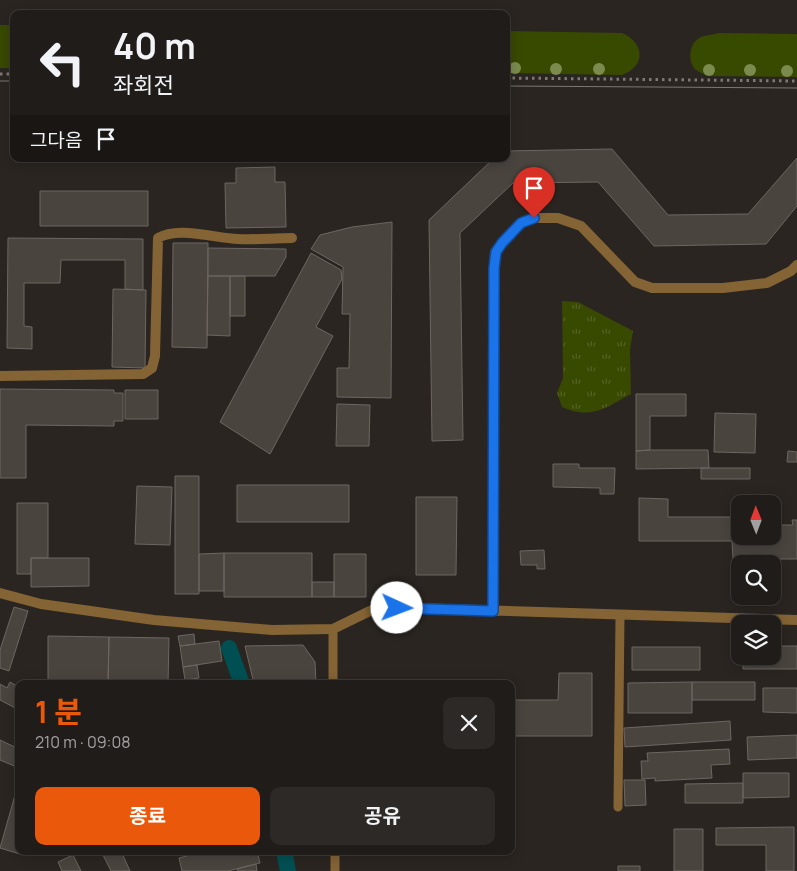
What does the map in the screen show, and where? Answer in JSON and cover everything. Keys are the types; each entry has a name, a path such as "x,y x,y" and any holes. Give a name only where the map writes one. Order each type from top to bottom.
{"street":[{"path":"493,611 494,268 496,252 509,235 521,223 534,218 558,218 581,226 635,282 652,288 723,288 767,283 791,271 797,265"},
{"path":"0,376 143,374 152,368 155,356 158,238 165,234 194,234 241,239 292,238"},
{"path":"0,593 41,604 154,620 272,630 333,629 378,607 797,620"}],"lane":[{"path":"618,807 620,615"},
{"path":"333,629 333,680"},
{"path":"335,855 335,871"}],"path":[{"path":"510,78 797,81"}],"green space":[{"path":"0,25 10,25 10,68 0,68"},
{"path":"510,31 622,33 630,37 640,54 635,66 622,75 510,73"},
{"path":"718,33 797,34 797,77 711,76 698,71 693,67 690,58 693,45 701,37"},
{"path":"562,301 578,302 633,331 630,350 631,394 598,411 572,411 562,407 557,393 563,378"}],"building":[{"path":"612,149 668,215 748,214 797,158 797,206 766,244 654,246 598,182 513,183 460,233 463,440 432,441 429,220 490,162 510,162 510,151"},
{"path":"275,167 275,182 285,182 286,227 226,228 225,183 236,183 236,168"},
{"path":"40,191 148,191 148,226 40,226"},
{"path":"392,222 391,398 337,397 337,368 349,368 350,314 342,314 343,267 311,249 320,235 352,227"},
{"path":"8,238 143,239 143,290 125,289 125,260 61,260 60,283 24,283 24,326 32,327 32,349 7,348"},
{"path":"173,243 208,243 207,348 172,347"},
{"path":"208,248 286,249 286,257 275,276 208,276"},
{"path":"311,253 341,270 342,279 316,327 333,336 270,454 220,422"},
{"path":"208,276 230,276 230,336 207,335"},
{"path":"230,276 245,276 245,316 230,316"},
{"path":"113,289 146,290 145,368 112,367"},
{"path":"0,389 114,390 114,393 123,393 123,421 114,421 114,426 26,425 26,478 0,478"},
{"path":"125,390 158,390 158,419 125,419"},
{"path":"636,394 686,394 686,416 650,416 650,450 636,451"},
{"path":"337,404 370,405 369,446 336,446"},
{"path":"715,413 756,414 755,453 714,452"},
{"path":"708,450 709,468 636,469 636,451"},
{"path":"788,451 797,452 797,462 787,462"},
{"path":"553,464 579,464 579,468 615,468 614,494 600,494 600,488 553,487"},
{"path":"701,468 750,468 750,479 701,479"},
{"path":"175,476 199,476 199,594 175,594"},
{"path":"237,485 349,485 349,522 237,522"},
{"path":"137,486 172,487 170,545 135,544"},
{"path":"416,497 457,497 456,575 416,575"},
{"path":"639,498 668,499 668,517 731,517 731,541 639,541"},
{"path":"17,503 48,503 48,558 31,558 31,574 17,574"},
{"path":"792,520 797,520 797,559 781,559 781,555 733,555 732,545 781,545 781,525 793,525"},
{"path":"544,550 545,569 537,569 537,565 521,565 520,551"},
{"path":"224,553 312,553 312,597 224,597"},
{"path":"224,553 224,591 199,591 199,554"},
{"path":"334,554 366,554 366,597 334,597"},
{"path":"31,558 89,558 89,586 31,587"},
{"path":"312,582 334,582 334,597 312,597"},
{"path":"14,607 28,611 9,671 0,668 0,650"},
{"path":"194,634 195,644 180,646 178,636"},
{"path":"48,636 109,637 108,680 48,680"},
{"path":"109,637 169,638 168,680 108,680"},
{"path":"219,641 222,661 183,667 180,646"},
{"path":"303,645 315,662 316,680 253,680 245,646"},
{"path":"781,646 797,646 797,669 743,669 743,665 781,665"},
{"path":"632,647 700,647 700,670 632,670"},
{"path":"197,665 199,678 185,680 183,667"},
{"path":"559,673 592,673 592,736 515,736 515,700 558,700"},
{"path":"10,682 15,685 15,708 0,700 0,684 7,688"},
{"path":"692,682 755,682 755,700 692,700"},
{"path":"692,682 692,713 628,713 628,683"},
{"path":"763,688 797,688 797,713 763,712"},
{"path":"730,721 731,740 625,747 624,728"},
{"path":"797,735 797,758 748,760 747,737"},
{"path":"0,740 15,747 15,766 0,760"},
{"path":"729,749 730,764 711,765 712,778 655,781 655,778 642,779 641,761 648,761 647,753"},
{"path":"743,773 789,773 789,797 743,798"},
{"path":"624,780 645,780 646,805 625,806"},
{"path":"743,783 743,803 685,803 685,784"},
{"path":"15,795 15,853 0,848"},
{"path":"794,827 794,871 766,871 766,845 716,845 716,828"},
{"path":"674,829 703,829 703,871 674,871"},
{"path":"73,855 81,871 62,871 58,862"},
{"path":"103,855 123,855 130,871 111,871"},
{"path":"190,855 258,855 260,863 228,871 182,871 179,858"},
{"path":"256,864 257,871 238,871 237,869"},
{"path":"618,866 640,866 640,871 618,871"}],"waterway":[{"path":"229,648 241,680"},
{"path":"285,855 288,871"}],"tram line":[{"path":"0,81 10,81"},
{"path":"510,86 797,88"}],"route":[{"path":"397,608 493,611 494,268 496,252 502,243 521,223 534,218"}]}
